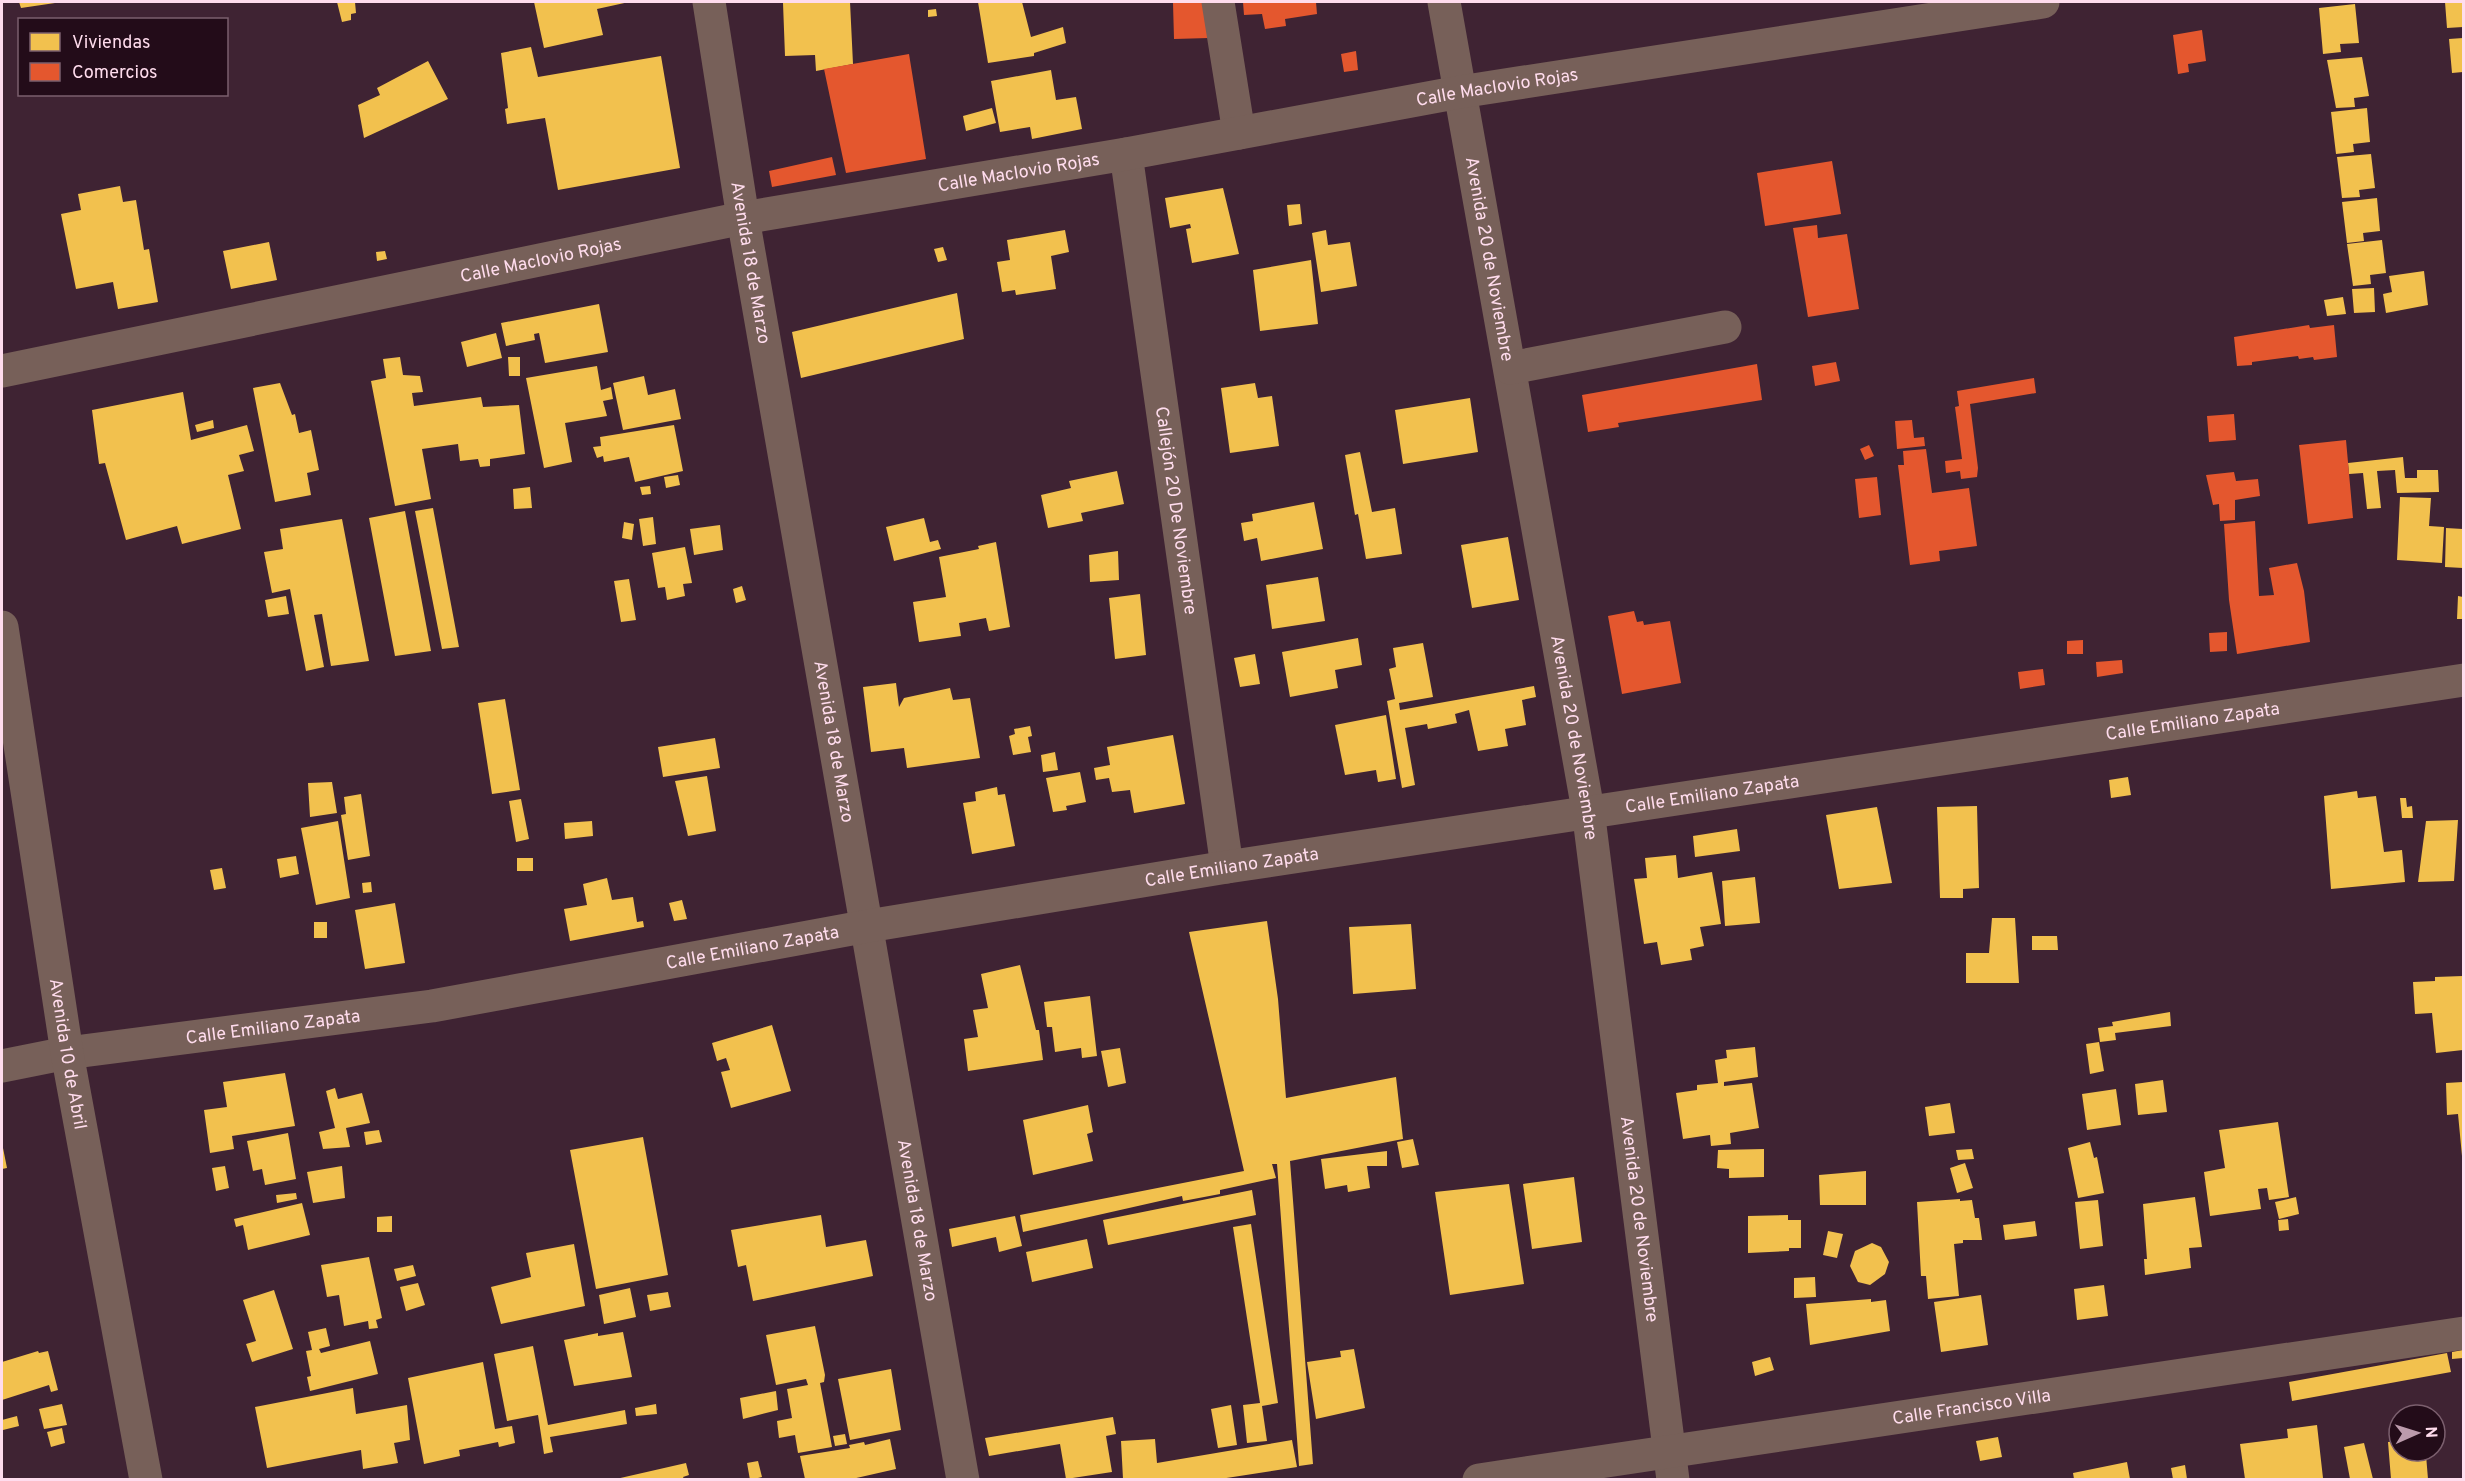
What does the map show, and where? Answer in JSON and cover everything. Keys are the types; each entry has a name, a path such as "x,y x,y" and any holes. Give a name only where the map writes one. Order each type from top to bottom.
{"street":[{"name":"Avenida 18 de Marzo","path":"709,2 743,218 963,1479"},
{"path":"1218,2 1239,133"},
{"name":"Avenida 20 de Noviembre","path":"1444,2 1588,810 1672,1466"},
{"name":"Calle Maclovio Rojas","path":"2,371 743,218 1126,154 1460,92 2022,3"},
{"name":"Callejón 20 De Noviembre","path":"1126,154 1227,867"},
{"path":"1510,368 1725,327"},
{"name":"Avenida 10 de Abril","path":"2,627 67,1053 146,1479"},
{"name":"Calle Emiliano Zapata","path":"2,1066 67,1053 432,1006 868,926 1227,867 1588,810 2463,680"},
{"name":"Calle Francisco Villa","path":"1479,1479 1672,1466 2463,1333"}],"building: Viviendas":[{"path":"19,2 55,2 55,3 21,8"},
{"path":"337,2 355,2 356,13 351,14 351,20 342,22"},
{"path":"534,2 629,2 597,9 603,35 544,48"},
{"path":"850,2 853,64 816,71 815,55 785,56 783,3"},
{"path":"978,2 1022,2 1031,37 1063,27 1066,43 1034,53 1034,56 988,63"},
{"path":"2445,2 2463,2 2463,27 2447,28"},
{"path":"2355,4 2359,43 2340,44 2341,52 2323,54 2319,8"},
{"path":"936,9 937,16 928,17 928,10"},
{"path":"2463,38 2463,72 2452,73 2449,39"},
{"path":"531,47 538,77 661,56 680,168 558,190 545,118 507,124 505,109 508,108 501,53"},
{"path":"2362,57 2369,96 2354,98 2355,107 2336,108 2327,60"},
{"path":"428,61 448,99 364,138 358,105 380,95 377,88"},
{"path":"1051,70 1056,100 1076,97 1082,129 1032,139 1030,127 1000,132 991,81"},
{"path":"992,108 996,123 966,131 963,116"},
{"path":"2367,108 2370,142 2353,144 2354,152 2336,154 2331,112"},
{"path":"2371,154 2375,188 2359,190 2360,197 2342,198 2337,157"},
{"path":"120,186 123,202 136,200 144,250 149,249 158,302 118,309 113,282 76,289 61,214 81,210 78,194"},
{"path":"1223,188 1239,254 1192,263 1186,229 1191,228 1190,224 1170,228 1165,198"},
{"path":"2377,198 2380,231 2363,233 2364,241 2347,243 2342,202"},
{"path":"1300,204 1302,224 1289,226 1287,205"},
{"path":"1065,230 1069,252 1051,256 1056,289 1016,295 1015,290 1002,292 997,262 1010,260 1007,240"},
{"path":"1326,230 1328,245 1350,242 1357,286 1321,292 1312,233"},
{"path":"2382,240 2386,273 2370,275 2371,284 2353,286 2347,244"},
{"path":"269,242 277,280 231,289 223,251"},
{"path":"943,247 947,260 938,262 934,249"},
{"path":"385,251 387,259 377,261 376,252"},
{"path":"1311,260 1318,324 1260,331 1253,270"},
{"path":"2424,271 2428,305 2386,313 2383,294 2392,292 2389,276"},
{"path":"2374,288 2375,312 2354,313 2352,289"},
{"path":"957,293 964,339 801,378 792,332"},
{"path":"2343,297 2346,314 2327,316 2324,300"},
{"path":"599,304 608,352 545,363 539,333 534,334 535,340 506,346 501,323"},
{"path":"496,333 502,358 467,367 461,342"},
{"path":"400,357 403,375 420,376 423,392 412,393 414,406 481,397 483,407 519,405 525,454 490,459 490,466 480,467 478,459 460,461 458,444 422,449 431,499 395,506 371,381 386,378 383,359"},
{"path":"508,357 520,357 520,376 509,376"},
{"path":"597,366 601,390 611,387 613,399 603,401 607,416 565,423 572,462 544,468 526,378"},
{"path":"644,376 648,395 675,389 681,419 623,430 613,383"},
{"path":"280,383 292,415 295,414 299,433 311,430 319,470 307,473 311,495 275,502 253,388"},
{"path":"1255,383 1258,398 1272,396 1279,446 1230,453 1221,388"},
{"path":"183,392 191,440 247,425 254,451 239,455 244,471 228,475 241,529 182,544 177,526 126,540 105,463 99,464 92,410"},
{"path":"1470,398 1478,452 1403,464 1395,410"},
{"path":"213,420 214,428 197,432 195,425"},
{"path":"674,425 683,471 635,482 629,457 604,462 603,456 597,458 593,447 601,446 600,437"},
{"path":"1360,452 1372,512 1395,508 1402,554 1366,559 1358,514 1355,515 1345,455"},
{"path":"2403,457 2405,478 2417,478 2417,470 2438,470 2439,492 2397,493 2395,470 2377,471 2381,508 2367,509 2363,473 2349,474 2348,463"},
{"path":"1117,471 1124,504 1081,513 1083,521 1048,528 1041,495 1071,488 1069,481"},
{"path":"678,475 680,485 666,488 664,477"},
{"path":"650,486 651,494 642,495 640,487"},
{"path":"530,487 532,508 514,509 513,489"},
{"path":"2400,497 2431,498 2429,526 2444,527 2442,563 2397,560"},
{"path":"1314,502 1323,549 1261,561 1257,538 1244,541 1241,523 1253,521 1252,514"},
{"path":"433,508 459,647 442,649 415,511"},
{"path":"405,511 431,651 395,656 369,518"},
{"path":"653,517 656,544 643,546 639,519"},
{"path":"924,518 930,542 938,540 941,549 894,561 886,527"},
{"path":"342,519 369,661 331,666 322,614 314,615 324,667 306,671 290,589 272,593 264,552 283,549 280,529"},
{"path":"624,522 634,524 632,540 622,538"},
{"path":"720,525 723,550 694,555 690,529"},
{"path":"2446,528 2463,529 2463,568 2445,567"},
{"path":"1508,537 1519,600 1472,608 1461,545"},
{"path":"996,542 1010,627 989,631 986,618 959,623 961,636 919,642 913,602 946,597 939,557 979,549 978,546"},
{"path":"685,547 692,583 683,584 685,596 667,600 665,587 658,588 652,553"},
{"path":"1118,551 1119,580 1090,582 1089,555"},
{"path":"1318,577 1325,621 1272,629 1266,585"},
{"path":"629,579 636,620 621,622 614,581"},
{"path":"742,586 746,600 736,603 733,589"},
{"path":"1140,594 1146,655 1115,659 1109,598"},
{"path":"286,596 289,614 268,617 265,600"},
{"path":"2458,596 2463,597 2463,619 2457,619"},
{"path":"1358,638 1362,665 1335,670 1338,688 1290,697 1282,652"},
{"path":"1423,643 1433,697 1399,703 1400,710 1534,686 1536,697 1522,700 1526,725 1505,729 1508,746 1478,751 1469,710 1455,714 1457,723 1428,729 1427,724 1405,728 1415,785 1402,788 1387,701 1395,699 1389,669 1396,667 1393,648"},
{"path":"1255,654 1260,684 1240,687 1234,658"},
{"path":"896,683 899,707 904,698 950,688 953,700 970,698 980,758 907,768 904,748 871,752 863,687"},
{"path":"505,699 520,790 492,794 478,703"},
{"path":"1386,715 1396,779 1378,782 1376,770 1345,775 1335,725"},
{"path":"1030,726 1032,736 1028,737 1031,752 1013,755 1009,736 1015,734 1014,729"},
{"path":"1173,735 1185,804 1134,813 1130,790 1112,792 1109,778 1096,780 1094,768 1110,765 1107,747"},
{"path":"715,738 720,768 663,777 658,747"},
{"path":"1055,752 1058,770 1043,772 1041,755"},
{"path":"1080,772 1086,802 1066,806 1067,810 1053,812 1046,778"},
{"path":"707,776 716,831 688,836 675,781"},
{"path":"2128,777 2131,795 2111,798 2109,780"},
{"path":"332,782 337,813 310,817 308,783"},
{"path":"997,787 998,795 1005,794 1015,846 972,854 963,803 976,801 975,792"},
{"path":"2357,791 2358,798 2376,796 2384,852 2402,850 2405,882 2331,889 2324,796"},
{"path":"361,794 370,856 348,860 341,815 346,814 344,797"},
{"path":"2400,798 2406,798 2407,807 2412,806 2413,818 2402,818"},
{"path":"521,799 529,839 516,842 509,801"},
{"path":"1977,806 1979,888 1963,889 1963,898 1940,898 1937,807"},
{"path":"1877,807 1892,883 1839,889 1826,815"},
{"path":"2458,820 2454,881 2418,882 2426,821"},
{"path":"338,821 350,898 316,905 301,828"},
{"path":"592,821 593,836 565,839 564,823"},
{"path":"1737,829 1740,851 1695,857 1693,836"},
{"path":"1676,855 1678,878 1712,872 1721,924 1700,927 1704,946 1690,949 1692,960 1661,965 1657,942 1644,944 1634,879 1647,878 1645,858"},
{"path":"296,856 299,874 280,878 277,859"},
{"path":"517,858 533,858 533,871 517,871"},
{"path":"222,868 226,888 214,890 210,870"},
{"path":"1755,877 1760,923 1725,926 1722,881"},
{"path":"607,878 612,900 633,897 637,922 643,921 644,927 570,941 564,909 587,905 583,884"},
{"path":"371,882 372,892 363,893 362,883"},
{"path":"682,900 687,919 674,921 669,903"},
{"path":"395,903 405,963 365,969 355,910"},
{"path":"1992,918 2015,918 2019,983 1966,983 1966,953 1989,953"},
{"path":"1267,921 1278,999 1286,1098 1396,1077 1403,1139 1290,1161 1313,1464 1299,1466 1277,1164 1272,1164 1276,1178 1220,1190 1220,1194 1183,1201 1182,1196 1023,1232 1020,1215 1244,1171 1189,932"},
{"path":"314,922 327,922 327,938 314,938"},
{"path":"1411,924 1416,989 1353,994 1349,927"},
{"path":"2032,936 2057,936 2058,950 2032,950"},
{"path":"1020,965 1036,1030 1039,1030 1043,1060 968,1071 964,1039 978,1037 973,1010 988,1008 981,974"},
{"path":"2463,976 2463,1050 2436,1053 2432,1013 2415,1014 2413,982 2435,981 2435,977"},
{"path":"1090,996 1097,1056 1082,1058 1081,1048 1055,1052 1052,1027 1047,1027 1044,1002"},
{"path":"2170,1012 2171,1026 2115,1033 2116,1040 2100,1042 2098,1028 2113,1026 2112,1022"},
{"path":"772,1025 791,1091 731,1108 721,1072 730,1070 726,1058 717,1061 712,1043"},
{"path":"2099,1042 2104,1071 2090,1074 2086,1044"},
{"path":"1755,1047 1758,1077 1724,1082 1724,1086 1752,1083 1759,1128 1730,1133 1731,1144 1711,1146 1710,1135 1683,1139 1676,1093 1697,1090 1697,1085 1718,1083 1715,1060 1727,1058 1726,1050"},
{"path":"1120,1048 1126,1083 1108,1087 1101,1051"},
{"path":"285,1073 295,1126 232,1136 234,1149 210,1153 204,1110 227,1107 223,1082"},
{"path":"2163,1080 2167,1112 2138,1115 2135,1084"},
{"path":"2463,1082 2462,1156 2458,1114 2447,1115 2446,1083"},
{"path":"335,1088 338,1099 362,1093 370,1123 346,1128 350,1147 323,1149 319,1132 335,1128 326,1091"},
{"path":"2116,1089 2121,1125 2087,1130 2082,1094"},
{"path":"1950,1103 1955,1133 1929,1136 1925,1107"},
{"path":"1088,1105 1093,1132 1087,1134 1093,1161 1033,1175 1023,1120"},
{"path":"2278,1122 2289,1197 2269,1200 2267,1188 2258,1189 2261,1209 2210,1216 2204,1172 2225,1168 2219,1130"},
{"path":"379,1130 382,1142 366,1145 364,1132"},
{"path":"288,1133 296,1179 265,1185 262,1169 253,1171 247,1141"},
{"path":"643,1137 668,1275 596,1289 570,1150"},
{"path":"1413,1139 1419,1165 1402,1168 1397,1142"},
{"path":"2090,1142 2094,1158 2097,1157 2104,1193 2078,1198 2068,1148"},
{"path":"2,1143 7,1168 2,1169"},
{"path":"1764,1149 1764,1177 1729,1178 1729,1169 1717,1168 1718,1150"},
{"path":"1972,1149 1974,1159 1958,1160 1956,1150"},
{"path":"1387,1151 1387,1166 1367,1166 1370,1188 1348,1192 1347,1185 1325,1189 1321,1159"},
{"path":"1965,1163 1973,1188 1957,1193 1950,1168"},
{"path":"225,1166 229,1188 216,1191 212,1168"},
{"path":"342,1166 345,1198 313,1203 307,1172"},
{"path":"1866,1171 1866,1205 1820,1205 1819,1175"},
{"path":"1574,1177 1582,1242 1532,1249 1523,1184"},
{"path":"1509,1184 1524,1284 1450,1295 1435,1192"},
{"path":"1252,1190 1256,1215 1108,1245 1103,1220"},
{"path":"296,1193 297,1199 277,1203 276,1195"},
{"path":"2195,1197 2202,1247 2189,1248 2191,1268 2145,1275 2144,1259 2147,1259 2143,1204"},
{"path":"2296,1197 2299,1214 2279,1219 2275,1202"},
{"path":"1960,1199 1960,1201 1972,1200 1975,1218 1979,1218 1982,1240 1963,1240 1963,1243 1954,1244 1959,1296 1928,1299 1926,1276 1921,1276 1917,1202"},
{"path":"2098,1200 2103,1246 2080,1249 2075,1202"},
{"path":"302,1203 310,1235 248,1250 243,1225 236,1227 234,1219"},
{"path":"821,1215 826,1247 866,1240 873,1276 753,1301 746,1265 738,1267 731,1230"},
{"path":"1788,1215 1788,1220 1801,1220 1801,1248 1789,1248 1789,1251 1748,1253 1748,1216"},
{"path":"392,1216 392,1232 377,1232 377,1217"},
{"path":"1015,1216 1022,1246 999,1252 996,1237 952,1247 949,1229"},
{"path":"2288,1219 2289,1230 2279,1231 2278,1220"},
{"path":"2035,1221 2037,1236 2005,1240 2003,1225"},
{"path":"1251,1224 1278,1403 1262,1406 1267,1441 1247,1443 1243,1405 1260,1403 1233,1227"},
{"path":"1828,1231 1843,1234 1837,1258 1823,1255"},
{"path":"1087,1239 1093,1268 1032,1282 1026,1252"},
{"path":"1872,1243 1881,1247 1889,1262 1885,1274 1870,1285 1858,1282 1850,1266 1855,1251"},
{"path":"574,1244 585,1306 501,1324 491,1287 531,1277 526,1253"},
{"path":"369,1257 382,1318 376,1320 378,1328 369,1329 368,1321 344,1326 339,1295 327,1297 321,1265"},
{"path":"413,1265 416,1276 397,1281 394,1269"},
{"path":"1815,1277 1816,1297 1794,1298 1794,1278"},
{"path":"418,1283 425,1305 406,1311 400,1287"},
{"path":"2104,1285 2108,1316 2077,1320 2074,1289"},
{"path":"630,1288 636,1317 604,1324 599,1295"},
{"path":"274,1290 293,1349 252,1362 246,1344 256,1341 243,1300"},
{"path":"668,1292 671,1307 650,1311 647,1295"},
{"path":"1981,1295 1988,1345 1941,1352 1934,1302"},
{"path":"1871,1299 1871,1302 1886,1300 1890,1331 1810,1345 1806,1304"},
{"path":"815,1326 825,1375 824,1382 820,1383 832,1447 798,1453 795,1435 779,1438 777,1421 792,1418 787,1389 808,1385 806,1379 776,1385 766,1335"},
{"path":"326,1328 330,1346 319,1349 321,1353 370,1341 378,1374 310,1391 307,1377 311,1376 306,1351 312,1350 308,1332"},
{"path":"623,1332 632,1377 574,1386 564,1340 598,1333 598,1336"},
{"path":"533,1346 548,1425 625,1410 627,1424 550,1437 553,1452 544,1454 538,1415 507,1421 494,1354"},
{"path":"1354,1349 1365,1408 1316,1419 1307,1362 1341,1357 1340,1351"},
{"path":"2463,1350 2463,1358 2452,1359 2452,1352"},
{"path":"38,1351 39,1353 48,1351 58,1390 51,1392 49,1385 2,1400 2,1362"},
{"path":"2447,1353 2451,1372 2292,1401 2289,1382"},
{"path":"1770,1357 1774,1370 1755,1376 1752,1362"},
{"path":"483,1362 495,1429 512,1426 515,1443 499,1447 498,1442 459,1450 460,1456 424,1464 408,1378"},
{"path":"891,1369 901,1430 850,1440 838,1379"},
{"path":"353,1388 356,1414 407,1405 410,1440 394,1443 398,1463 363,1469 361,1450 267,1468 255,1407"},
{"path":"776,1391 778,1410 743,1419 740,1398"},
{"path":"62,1404 67,1425 44,1429 39,1409"},
{"path":"656,1404 657,1414 636,1416 635,1408"},
{"path":"1231,1405 1237,1445 1218,1448 1211,1409"},
{"path":"17,1416 19,1426 3,1430 2,1420"},
{"path":"1113,1417 1116,1434 1106,1436 1112,1472 1066,1479 1060,1444 989,1456 985,1438"},
{"path":"2317,1425 2323,1478 2245,1479 2240,1444 2288,1438 2287,1429"},
{"path":"62,1428 65,1443 51,1447 47,1432"},
{"path":"845,1434 847,1444 835,1446 833,1436"},
{"path":"1998,1437 2002,1457 1980,1461 1976,1441"},
{"path":"890,1439 896,1469 852,1479 805,1479 800,1456 850,1448 849,1445 864,1442 865,1445"},
{"path":"1155,1439 1157,1463 1292,1440 1297,1467 1220,1479 1123,1479 1121,1441"},
{"path":"2364,1443 2373,1479 2350,1479 2344,1447"},
{"path":"758,1461 762,1477 750,1480 747,1463"},
{"path":"2127,1462 2130,1479 2074,1479 2073,1473"},
{"path":"686,1463 689,1475 683,1477 684,1479 616,1479"},
{"path":"2390,1463 2427,1463 2428,1479 2391,1479"},
{"path":"2185,1465 2187,1479 2173,1479 2171,1468"}],"building: Comercios":[{"path":"1214,2 1209,38 1174,39 1173,3"},
{"path":"1243,2 1316,2 1317,14 1285,19 1286,26 1265,29 1262,14 1244,15"},
{"path":"2202,30 2206,61 2188,64 2189,72 2178,74 2173,35"},
{"path":"1356,51 1358,70 1344,72 1341,54"},
{"path":"909,54 926,159 846,173 824,69"},
{"path":"832,157 836,175 772,187 769,171"},
{"path":"1832,161 1841,214 1765,226 1757,173"},
{"path":"1817,225 1818,238 1847,234 1859,309 1808,317 1793,228"},
{"path":"2309,325 2310,328 2334,325 2337,357 2314,360 2313,357 2299,359 2298,356 2237,366 2234,337"},
{"path":"1836,362 1840,381 1815,386 1812,366"},
{"path":"1757,364 1762,400 1618,423 1619,427 1588,432 1582,395"},
{"path":"2034,378 2036,393 1970,404 1978,468 1977,477 1961,479 1960,471 1946,473 1945,461 1962,459 1955,407 1959,406 1957,391"},
{"path":"2234,414 2236,440 2209,442 2207,416"},
{"path":"1912,420 1914,438 1924,437 1925,446 1897,449 1895,421"},
{"path":"2346,440 2353,518 2308,524 2299,445"},
{"path":"1869,445 1874,456 1865,460 1860,449"},
{"path":"1926,449 1932,493 1969,488 1977,546 1939,551 1940,561 1910,565 1898,465 1904,465 1903,451"},
{"path":"2234,472 2236,481 2258,479 2260,496 2235,500 2235,520 2220,521 2219,504 2213,505 2206,475"},
{"path":"1877,477 1881,515 1859,518 1855,479"},
{"path":"2255,521 2259,596 2274,595 2269,568 2297,563 2304,591 2310,642 2237,654 2229,600 2224,524"},
{"path":"1634,611 1637,622 1643,621 1644,625 1670,621 1681,683 1622,694 1608,616"},
{"path":"2227,632 2227,651 2210,652 2209,633"},
{"path":"2083,640 2083,654 2067,654 2067,641"},
{"path":"2122,660 2123,673 2097,677 2096,662"},
{"path":"2043,669 2045,685 2020,689 2018,672"}]}
